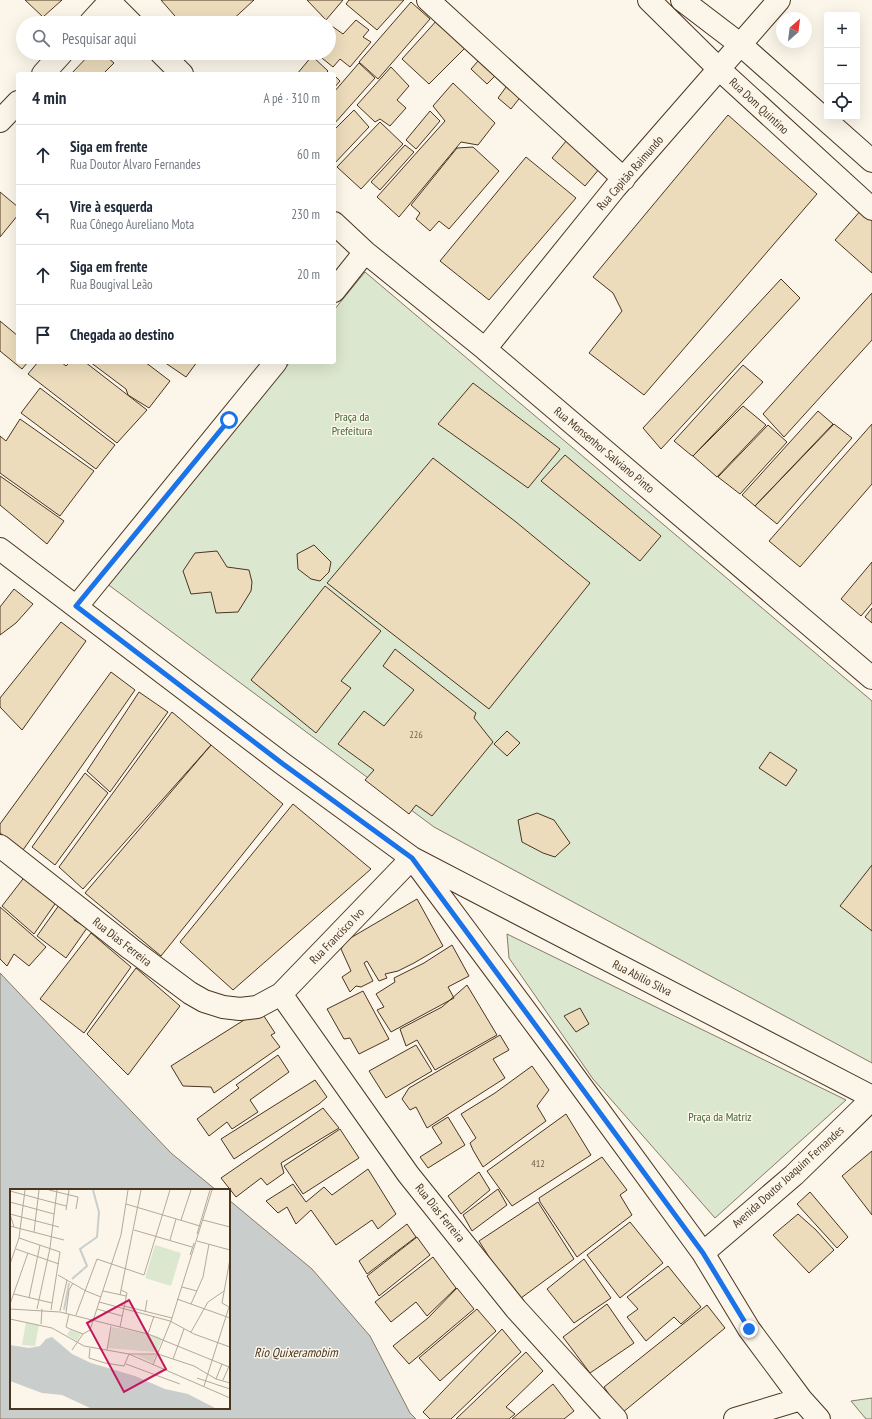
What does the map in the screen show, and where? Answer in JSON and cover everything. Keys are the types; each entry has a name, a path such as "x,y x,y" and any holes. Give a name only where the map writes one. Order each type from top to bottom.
{"street":[{"path":"428,0 624,179"},
{"name":"Rua Dom Quintino","path":"649,0 719,69 872,209"},
{"path":"682,0 741,45 872,161"},
{"name":"Rua Capitão Raimundo","path":"485,349 624,179 779,0"},
{"path":"96,16 109,1 124,16"},
{"path":"45,72 56,60"},
{"path":"168,60 180,72"},
{"path":"0,121 16,104"},
{"name":"Rua Monsenhor Salviano Pinto","path":"336,225 365,252 485,349 872,678"},
{"path":"336,288 365,252"},
{"path":"76,606 274,364"},
{"path":"0,549 283,764 412,858 703,1253 749,1329 801,1399 819,1419"},
{"name":"Rua Dias Ferreira","path":"0,846 131,949 190,993 204,1001 223,1007 240,1009 257,1007"},
{"name":"Rua Francisco Ivo","path":"257,1007 280,994 412,858"},
{"name":"Rua Abilio Silva","path":"412,858 872,1098"},
{"name":"Rua Dias Ferreira","path":"280,994 408,1174 516,1309 616,1419"},
{"name":"Avenida Doutor Joaquim Fernandes","path":"703,1253 794,1174 872,1098"},
{"path":"735,1419 801,1399"}],"green space":[{"name":"Praça da Prefeitura","path":"365,272 872,701 872,1063 434,827 106,583 288,364 336,364 336,308"},
{"name":"Praça da Matriz","path":"507,934 846,1100 715,1218 593,1079 509,958"},
{"path":"872,1398 872,1419 866,1419 851,1401"}],"water":[{"name":"Rio Quixeramobim","path":"0,973 171,1153 215,1189 10,1189 10,1409 230,1409 230,1201 312,1269 370,1336 410,1413 416,1419 0,1419"}],"building":[{"path":"25,0 62,0 44,16 42,16"},
{"path":"161,0 254,0 237,16 175,16"},
{"path":"307,0 343,0 329,16 322,16"},
{"path":"349,0 404,0 377,30 346,4"},
{"path":"411,2 430,19 378,79 359,62"},
{"path":"438,19 468,45 429,84 402,59"},
{"path":"356,20 369,30 363,37 371,42 350,67 340,59 333,67 324,60 336,60 336,29 343,34"},
{"path":"84,60 110,60 114,63 105,72 73,72"},
{"path":"309,60 316,60 328,71 327,72 299,72"},
{"path":"478,61 495,76 487,84 471,69"},
{"path":"359,63 375,78 336,122 336,90"},
{"path":"391,67 409,86 397,100 406,108 390,126 380,119 375,122 357,105"},
{"path":"336,77 340,81 336,86"},
{"path":"453,83 495,123 478,145 461,142 399,217 377,197 445,121 433,106"},
{"path":"509,83 522,95 511,109 498,98"},
{"path":"354,110 369,127 336,162 336,128"},
{"path":"430,111 440,121 416,149 406,140"},
{"path":"728,115 817,194 644,395 589,353 622,311 613,293 593,277"},
{"path":"380,122 403,144 361,189 337,167"},
{"path":"567,140 600,168 585,186 552,158"},
{"path":"405,145 414,152 380,190 371,182"},
{"path":"473,147 499,171 449,229 439,221 430,231 416,219 420,213 411,205 457,148"},
{"path":"526,157 576,198 489,300 440,261"},
{"path":"0,192 16,205 16,217 0,237"},
{"path":"862,209 872,219 872,273 835,240"},
{"path":"781,279 800,298 661,449 643,428"},
{"path":"872,293 872,340 784,437 763,414"},
{"path":"0,321 16,334 16,364 26,364 22,369 0,351"},
{"path":"36,364 64,364 66,366 68,364 88,364 147,410 117,443 28,374"},
{"path":"93,364 148,364 170,381 149,408 128,395 126,389"},
{"path":"167,364 196,364 186,377"},
{"path":"743,365 763,382 693,456 691,455 674,441"},
{"path":"473,383 560,449 528,488 438,424"},
{"path":"40,388 115,445 96,469 21,413"},
{"path":"743,406 766,425 717,477 693,456"},
{"path":"818,411 833,424 755,506 742,495"},
{"path":"20,419 94,471 60,516 0,473 0,436 6,441"},
{"path":"834,424 852,438 777,524 755,506"},
{"path":"872,424 872,484 800,567 769,541"},
{"path":"768,425 787,442 740,494 718,477"},
{"path":"565,455 661,536 640,561 541,481"},
{"path":"433,458 516,522 590,583 489,709 327,583"},
{"path":"0,476 64,521 47,544 0,505"},
{"path":"314,545 331,562 329,572 320,581 311,579 298,569 297,554"},
{"path":"217,551 227,567 249,570 252,582 251,591 238,612 216,613 211,592 191,594 183,571 195,553"},
{"path":"872,562 872,603 861,616 841,599"},
{"path":"325,586 381,631 341,681 351,688 316,733 251,680"},
{"path":"14,589 33,604 16,623 0,635 0,607"},
{"path":"872,608 872,623 865,617"},
{"path":"61,622 86,641 22,730 0,707 0,698"},
{"path":"395,649 476,713 474,718 493,742 432,816 416,805 409,814 365,780 374,770 338,744 364,711 384,726 414,690 383,666"},
{"path":"111,672 135,690 23,850 0,833 0,824"},
{"path":"139,692 168,712 110,792 87,771"},
{"path":"172,712 211,745 83,889 59,867"},
{"path":"507,731 520,743 507,756 494,744"},
{"path":"211,745 283,804 161,956 85,893"},
{"path":"770,752 797,770 786,786 759,768"},
{"path":"85,773 108,793 55,865 32,847"},
{"path":"293,804 371,869 233,990 180,942"},
{"path":"537,813 554,820 570,843 555,857 543,853 522,842 518,820"},
{"path":"872,865 872,931 840,906"},
{"path":"26,875 57,901 34,934 2,906"},
{"path":"417,899 443,946 398,971 385,974 387,978 379,981 367,961 364,963 373,981 361,987 356,986 350,992 342,977 351,971 341,949 347,940"},
{"path":"62,901 78,912 74,920 87,928 66,958 37,936"},
{"path":"0,907 46,947 29,966 14,954 7,966 0,959"},
{"path":"91,933 131,967 84,1033 40,999"},
{"path":"452,945 469,976 448,987 454,998 391,1032 377,1010 384,1007 376,994 395,982 394,978 424,963"},
{"path":"136,968 180,1006 128,1075 87,1034"},
{"path":"467,985 497,1035 435,1070 417,1040 406,1046 400,1029 442,1007"},
{"path":"363,991 389,1039 359,1054 350,1038 344,1039 327,1009"},
{"path":"580,1008 589,1024 576,1032 564,1016"},
{"path":"260,1010 275,1033 271,1035 280,1047 214,1093 211,1087 183,1086 171,1066"},
{"path":"500,1035 509,1050 493,1059 505,1078 427,1128 416,1107 410,1110 402,1099 409,1088"},
{"path":"416,1045 432,1071 386,1098 369,1071"},
{"path":"278,1055 289,1072 250,1100 258,1112 232,1129 227,1122 209,1136 197,1119 239,1088 236,1085"},
{"path":"532,1066 549,1090 537,1106 546,1121 483,1167 470,1143 476,1138 461,1114 495,1093"},
{"path":"315,1080 327,1097 319,1104 234,1159 221,1139"},
{"path":"323,1108 339,1128 281,1163 284,1173 267,1185 261,1178 236,1197 221,1178"},
{"path":"566,1114 591,1155 512,1206 487,1171"},
{"path":"448,1117 465,1145 428,1168 420,1157 442,1143 432,1127"},
{"path":"340,1129 359,1158 303,1194 284,1166"},
{"path":"872,1151 872,1215 842,1176"},
{"path":"602,1157 627,1190 620,1195 632,1215 577,1257 540,1202 539,1198"},
{"path":"368,1169 396,1214 378,1229 372,1220 336,1245 311,1210 296,1224 287,1207 278,1213 266,1201 293,1184 306,1202 324,1187 332,1195"},
{"path":"479,1172 490,1190 461,1214 448,1196"},
{"path":"498,1189 507,1205 472,1231 463,1215"},
{"path":"810,1192 848,1237 837,1248 797,1204"},
{"path":"538,1202 574,1259 517,1301 479,1241"},
{"path":"798,1214 816,1230 834,1250 809,1273 773,1235"},
{"path":"630,1222 663,1263 620,1298 587,1255"},
{"path":"407,1224 416,1237 367,1274 359,1261"},
{"path":"417,1237 430,1255 379,1296 367,1276"},
{"path":"433,1257 456,1288 427,1316 416,1302 391,1322 375,1302"},
{"path":"584,1259 611,1298 574,1323 547,1289"},
{"path":"668,1266 701,1307 681,1324 674,1317 646,1341 627,1317 638,1309 627,1297"},
{"path":"457,1288 474,1309 409,1364 393,1346 428,1318"},
{"path":"607,1304 634,1343 590,1373 563,1337"},
{"path":"707,1305 725,1328 622,1413 604,1387"},
{"path":"477,1309 496,1331 440,1381 419,1358"},
{"path":"502,1329 521,1352 451,1419 430,1419 423,1412"},
{"path":"526,1352 543,1371 506,1407 515,1414 509,1419 456,1419"},
{"path":"553,1384 574,1411 564,1419 512,1419"}],"route":[{"path":"229,420 76,606 283,764 412,858 703,1253 749,1329"}]}
